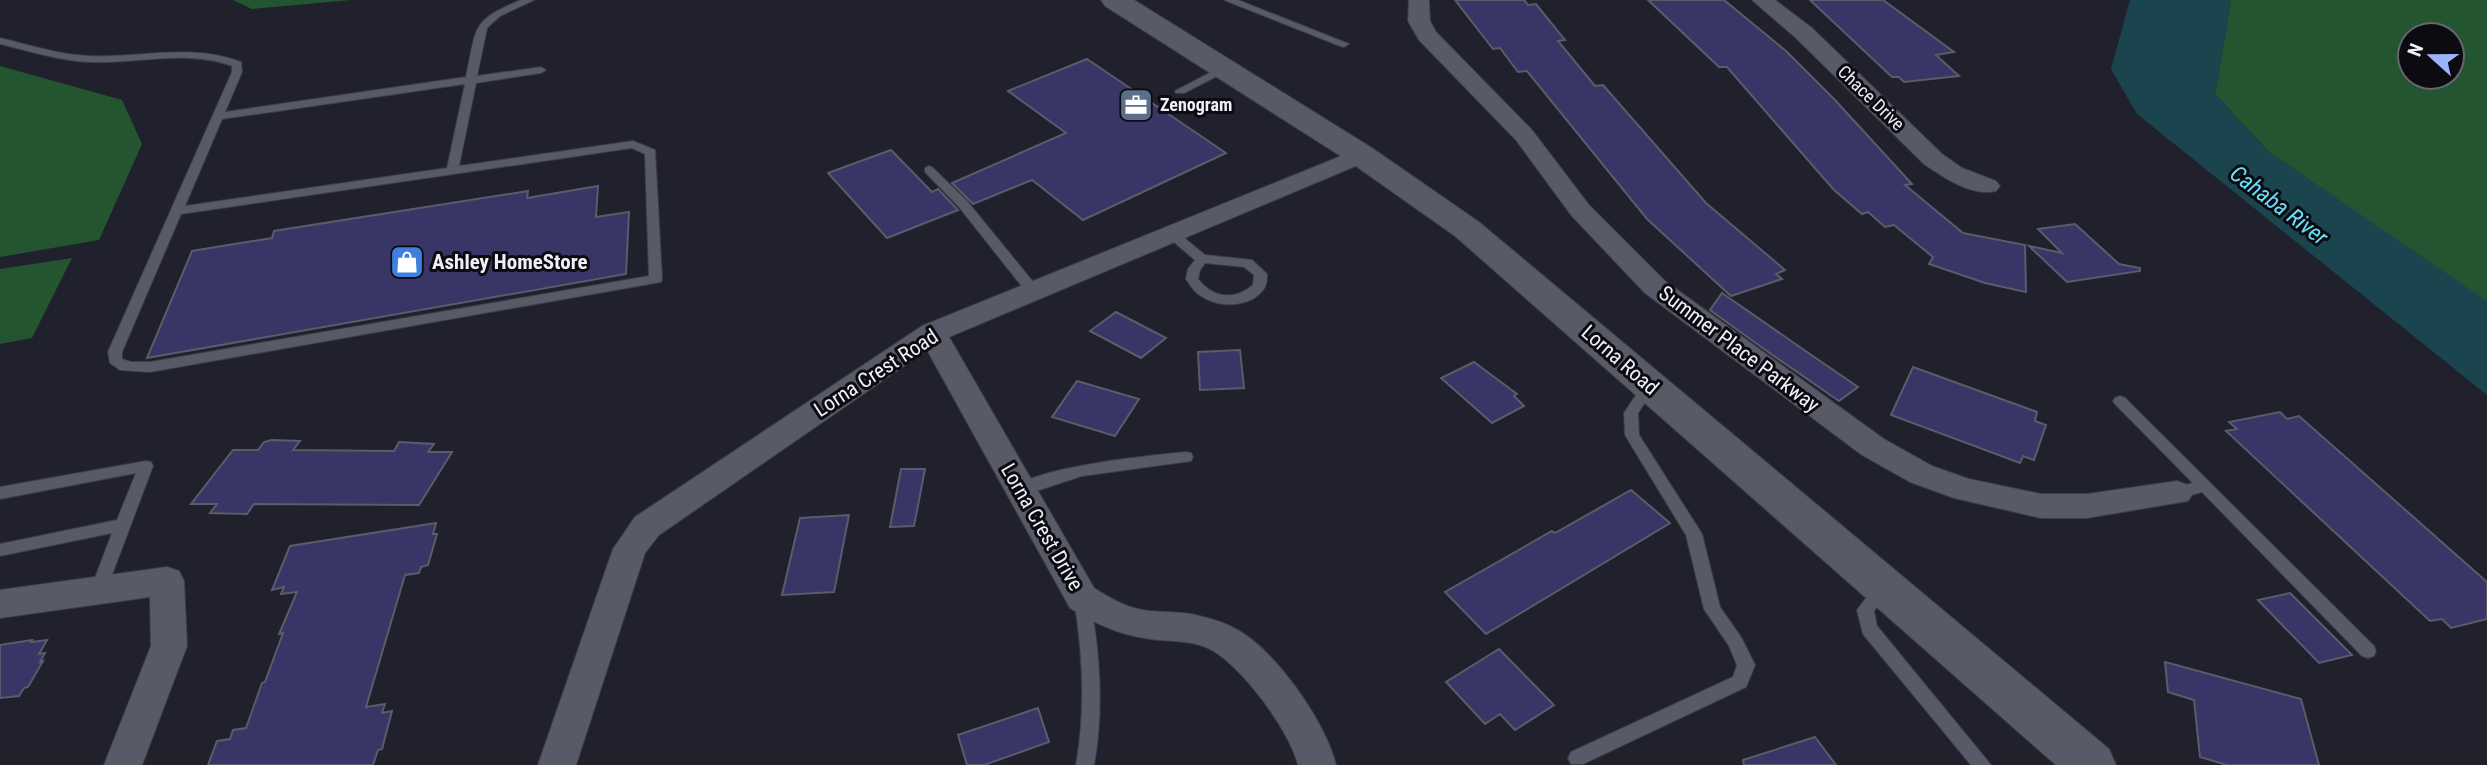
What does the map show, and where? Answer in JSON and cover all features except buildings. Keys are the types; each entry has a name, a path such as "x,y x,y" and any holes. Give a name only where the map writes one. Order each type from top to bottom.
{"street":[{"name":"Lorna Road","path":"1115,0 1360,155 1467,229 2091,765"},
{"name":"Summer Place Parkway","path":"1419,0 1419,21 1427,35 1524,135 1580,211 1620,254 1688,313 1873,447 1921,474 1965,490 2040,506 2087,506 2176,493"},
{"name":"Chace Drive","path":"1762,0 1804,33 1933,159 1953,173 1987,186"},
{"name":"Lorna Crest Road","path":"558,765 630,549 647,526 932,333 1360,155"},
{"name":"Lorna Crest Drive","path":"932,333 1082,598 1106,613 1142,624 1194,629 1220,638 1241,651 1281,696 1312,743 1317,765"},
{"path":"0,604 167,581 169,646 123,765"}],"lane":[{"path":"452,170 482,26 507,7 529,0"},
{"path":"1229,0 1344,44"},
{"path":"0,41 87,59 118,60 200,54 227,59 237,64 237,72 115,352 115,360 120,365 150,367 656,279 651,152 642,146 624,145 177,211"},
{"path":"218,116 541,69"},
{"path":"1180,91 1223,69"},
{"path":"929,170 963,204 1033,291"},
{"path":"1172,234 1202,259 1248,263 1261,274 1259,286 1239,300 1229,302 1209,296 1199,290 1192,279 1194,269 1202,259"},
{"path":"1577,758 1740,682 1745,665 1735,642 1712,609 1694,534 1632,435 1631,413 1649,386"},
{"path":"2120,401 2368,651"},
{"path":"1021,490 1058,475 1101,466 1186,457"},
{"path":"0,492 146,466 98,591"},
{"path":"2176,493 2205,486"},
{"path":"0,550 124,525"},
{"path":"1884,587 1865,610 1869,629 1982,765"},
{"path":"1082,598 1091,648 1094,691 1085,765"}],"green space":[{"path":"233,0 351,0 252,9"},
{"path":"2231,0 2487,0 2487,302 2269,152 2215,94"},
{"path":"0,66 122,100 142,144 99,240 0,257"},
{"path":"72,258 32,338 0,344 0,269"}],"water":[{"name":"Cahaba River","path":"2130,0 2231,0 2215,94 2269,152 2487,301 2487,395 2137,114 2111,69"}],"place":[{"name":"Zenogram","path":"1136,105"},
{"name":"Ashley HomeStore","path":"407,262"}]}
